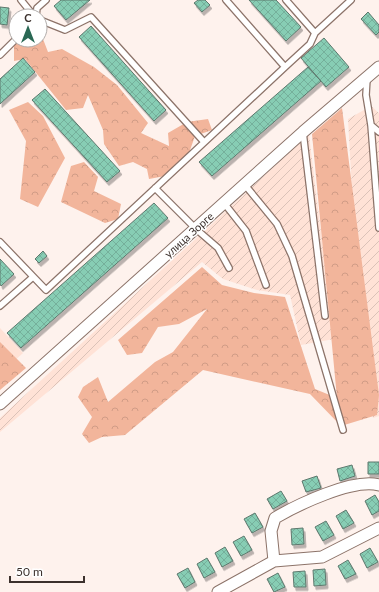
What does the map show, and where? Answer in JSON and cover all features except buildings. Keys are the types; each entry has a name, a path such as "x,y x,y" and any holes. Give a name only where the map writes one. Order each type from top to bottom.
{"street":[{"name":"улица Зорге","path":"0,403 303,132 379,67"},
{"path":"274,561 271,531 275,518 296,506 318,497 364,484 371,483 379,485"},
{"path":"218,592 274,561 294,561 322,557 379,528"}],"lane":[{"path":"21,0 28,8"},
{"path":"37,8 46,0"},
{"path":"226,0 285,67"},
{"path":"286,0 315,33"},
{"path":"0,242 46,290 310,44 315,33 351,0"},
{"path":"48,23 65,30 91,17 204,142"},
{"path":"0,55 8,48"},
{"path":"367,78 366,94 371,125 379,228"},
{"path":"371,125 379,132"},
{"path":"303,132 325,316"},
{"path":"245,185 277,224 292,256 343,430"},
{"path":"155,188 196,229 218,248 229,268"},
{"path":"224,203 246,231 266,285"},
{"path":"0,306 33,277"}],"shaded area":[{"path":"371,106 379,113 379,416 373,418 357,279 348,119"},
{"path":"309,135 334,339 301,345 290,295 257,290 223,279 202,262 0,432 0,418"},
{"path":"0,328 23,353 0,374"}],"green space":[{"path":"14,48 46,48 48,52 62,49 94,67 117,85 148,123 141,133 169,146 168,133 187,122 208,119 212,130 195,136 189,153 165,176 149,179 147,169 133,162 119,166 104,144 103,130 88,95 83,108 66,110 25,59 14,61"},
{"path":"28,102 43,116 65,158 38,207 20,199 26,141 9,110"},
{"path":"342,108 379,395 377,415 341,426 310,394 203,370 125,435 102,437 89,443 82,434 92,417 78,397 83,387 98,377 108,402 155,362 173,352 207,309 179,324 158,327 142,353 127,355 118,340 202,267 222,285 254,293 285,297 315,389 337,398 312,134"},
{"path":"84,162 98,177 94,191 121,204 118,219 105,223 61,202 71,166"},
{"path":"0,342 26,368 0,390"}]}
